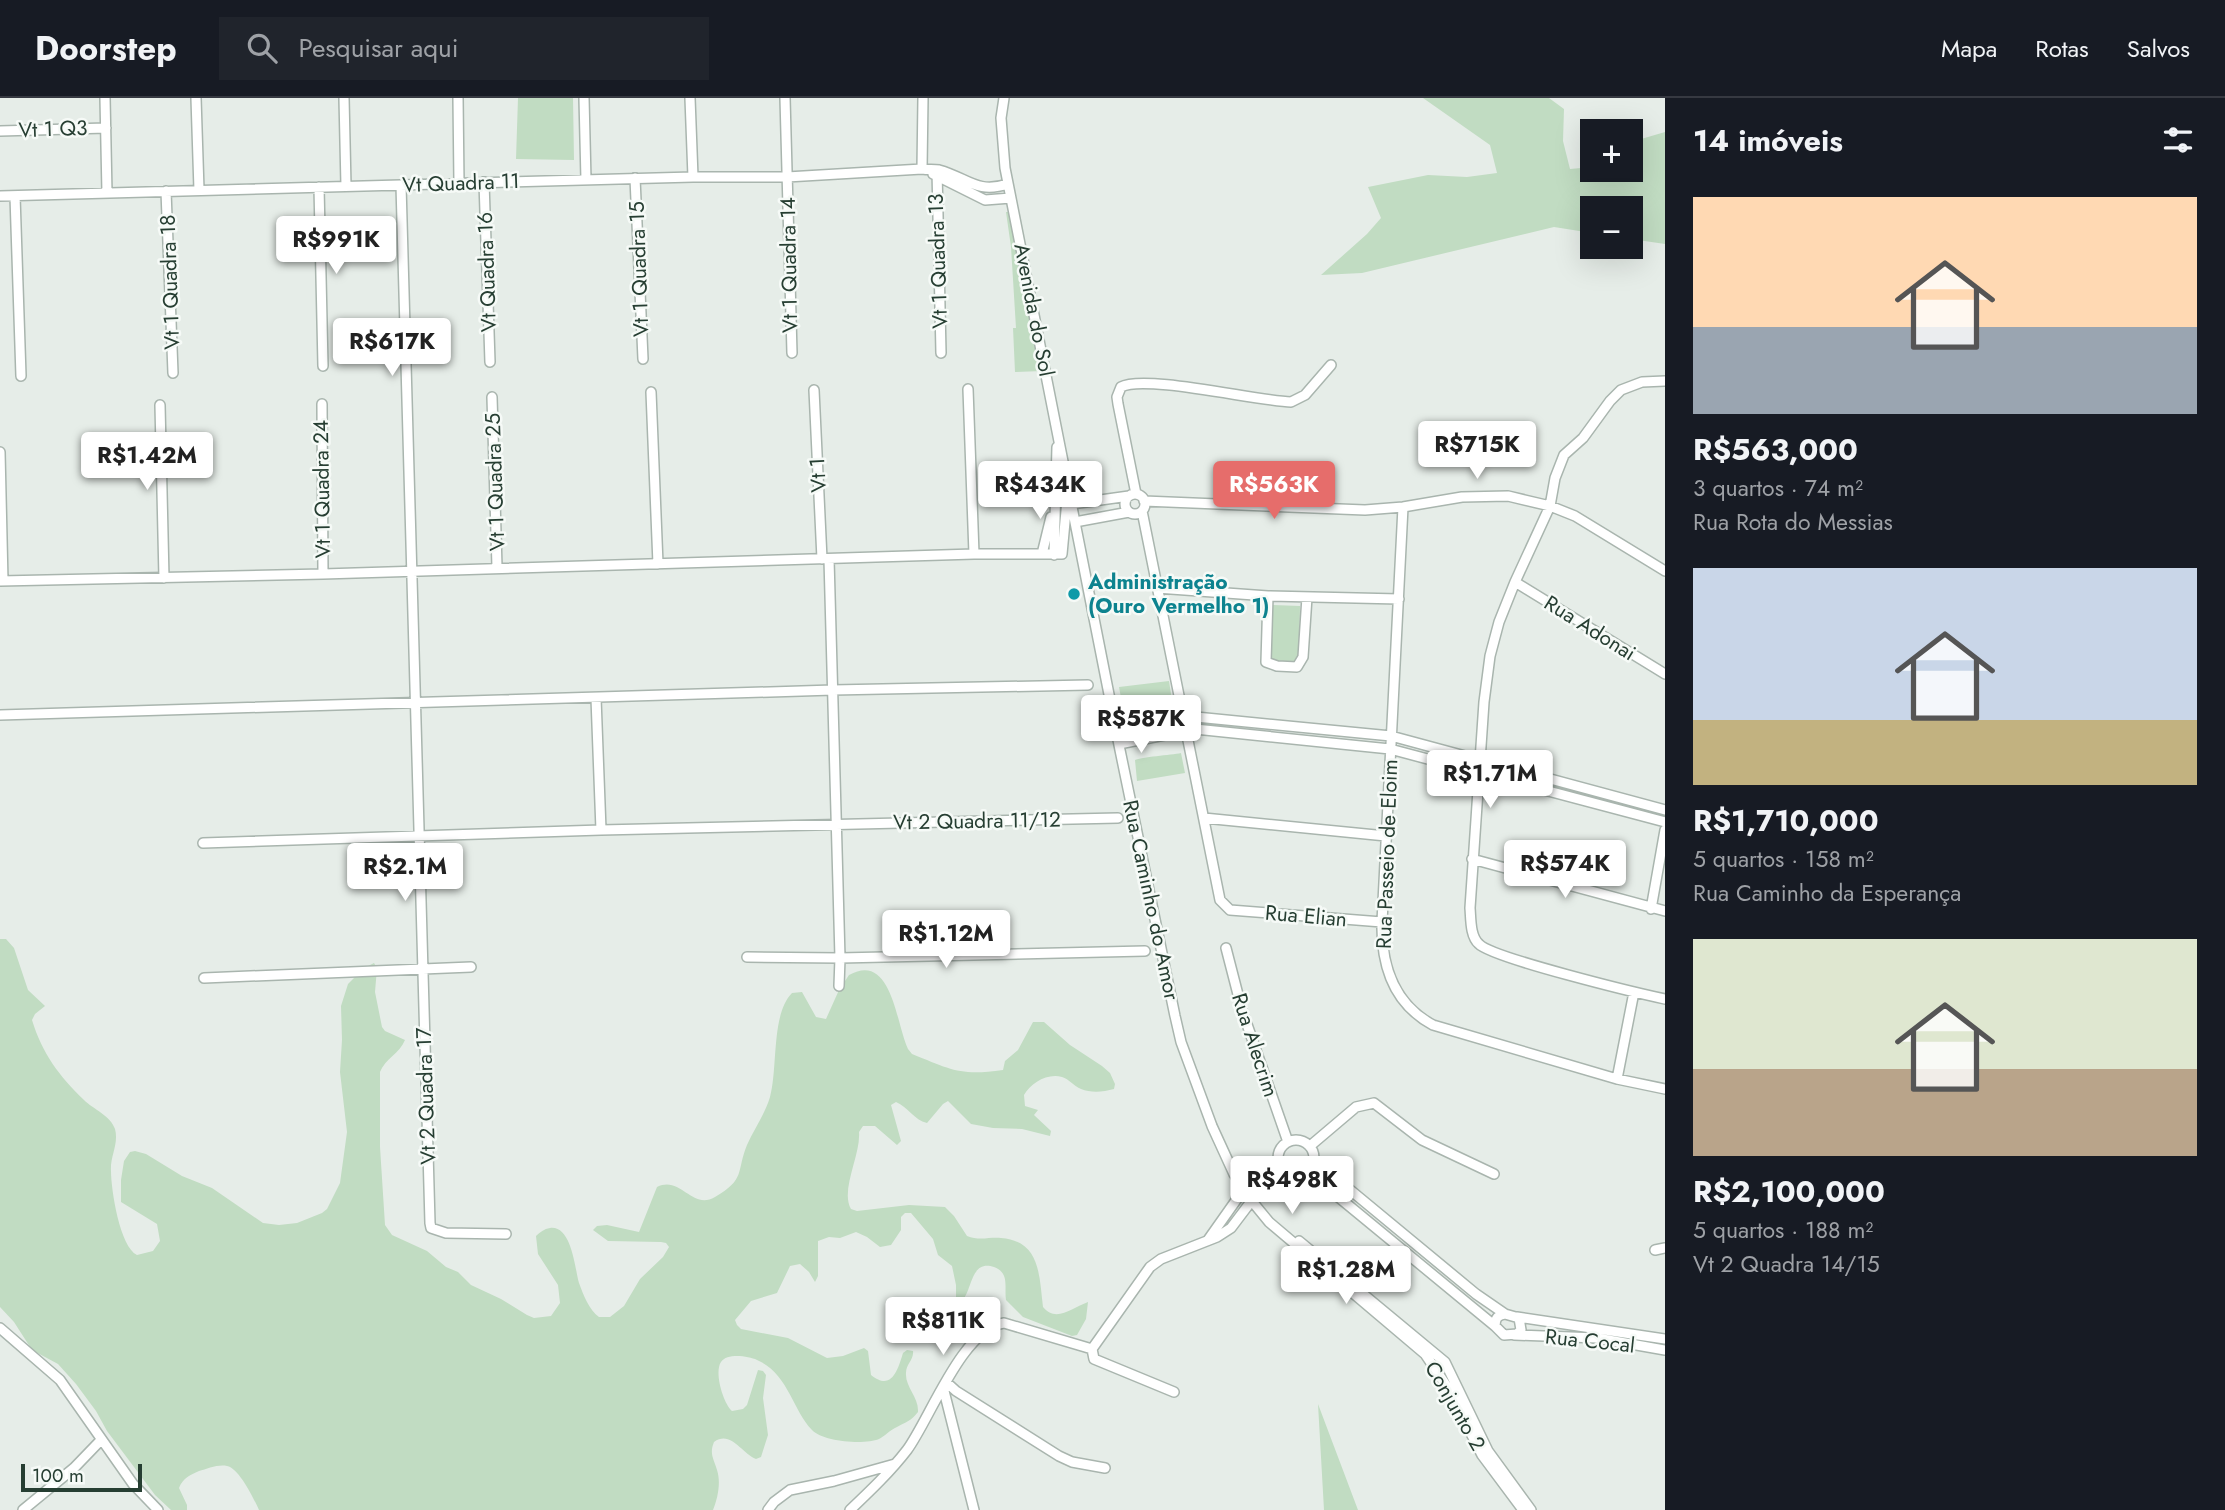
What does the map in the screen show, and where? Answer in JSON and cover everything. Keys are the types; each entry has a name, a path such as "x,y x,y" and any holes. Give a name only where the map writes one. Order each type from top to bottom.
{"street":[{"path":"105,98 107,193"},
{"path":"196,98 199,190"},
{"path":"344,98 346,186"},
{"path":"458,98 459,183"},
{"path":"584,98 586,180"},
{"path":"690,98 693,177"},
{"name":"Vt 1 Quadra 14","path":"785,98 792,353"},
{"path":"923,98 931,171"},
{"name":"Avenida do Sol","path":"1004,98 1001,118 1008,184 1075,522"},
{"name":"Vt 1 Q3","path":"0,131 106,128"},
{"path":"931,171 984,188 1008,184"},
{"path":"931,171 985,200 1011,198"},
{"name":"Vt Quadra 11","path":"0,196 635,178 787,177 931,171"},
{"name":"Vt 1 Quadra 13","path":"931,171 941,353"},
{"name":"Vt 1 Quadra 15","path":"635,178 643,359"},
{"name":"Vt Quadra 16","path":"484,183 490,362"},
{"name":"Vt 2 Quadra 17","path":"401,185 430,1223 431,1228 446,1233 506,1234"},
{"path":"319,187 323,366"},
{"path":"984,188 985,200"},
{"name":"Vt 1 Quadra 18","path":"166,191 173,373"},
{"path":"15,195 21,376"},
{"path":"1331,365 1305,395 1291,402 1131,383 1121,387 1117,397 1133,495 1143,506 1203,818 1387,836"},
{"path":"1665,381 1642,382 1630,386 1610,401 1594,426 1564,455 1555,478 1550,506 1499,622 1490,656 1479,758 1471,919 1475,939 1482,947 1526,962 1665,999"},
{"path":"968,389 974,554"},
{"name":"Vt 1","path":"814,390 832,691 839,986"},
{"path":"651,392 658,564"},
{"name":"Vt 1 Quadra 25","path":"492,397 498,567"},
{"name":"Vt 1 Quadra 24","path":"322,404 323,574"},
{"path":"160,405 164,578"},
{"path":"1042,554 1055,488 1058,431"},
{"path":"0,452 2,581 974,554 1058,555"},
{"path":"1058,555 1067,507 1065,467"},
{"path":"1055,488 1058,555"},
{"path":"1072,504 1133,495"},
{"path":"1129,512 1125,504 1133,495"},
{"path":"1143,506 1365,510 1477,496 1522,498 1575,516 1665,571"},
{"path":"1075,522 1129,512 1138,514 1143,506"},
{"name":"Rua Passeio de Eloim","path":"1403,507 1381,922 1382,950 1391,978 1402,1001 1419,1017 1443,1028 1617,1079 1665,1089"},
{"name":"Rua Caminho do Amor","path":"1075,522 1181,1042 1230,1166 1251,1200 1267,1219"},
{"name":"Rua Adonai","path":"1515,582 1665,674"},
{"path":"1157,588 1268,596 1399,599"},
{"path":"1268,596 1266,662 1277,666 1297,667 1304,657 1307,597"},
{"path":"0,715 1088,685"},
{"path":"596,698 601,830"},
{"path":"1115,724 1182,716 1391,736 1665,810"},
{"path":"1137,722 1141,740"},
{"path":"1119,744 1195,729 1390,749 1665,822"},
{"name":"Vt 2 Quadra 11/12","path":"202,843 601,830 1118,818"},
{"name":"Rua Elian","path":"1203,818 1220,900 1230,910 1381,922"},
{"path":"1651,909 1665,830"},
{"path":"1472,859 1665,911"},
{"name":"Rua Alecrim","path":"1226,948 1242,1010 1288,1142"},
{"path":"747,957 840,958 1145,951"},
{"path":"204,978 471,967"},
{"path":"1617,1079 1634,992"},
{"path":"1310,1146 1356,1107 1374,1103 1422,1140 1494,1174"},
{"path":"1308,1172 1501,1334 1514,1335 1521,1330 1522,1325 1517,1317 1505,1314 1476,1294 1314,1160 1310,1146 1304,1141 1288,1142 1278,1154 1281,1166 1297,1176 1308,1172 1314,1160"},
{"path":"1208,1238 1244,1189 1281,1166"},
{"path":"1174,1392 1094,1359 1092,1349 1150,1267 1161,1259 1231,1228 1281,1166"},
{"name":"Conjunto 2","path":"1267,1219 1310,1258 1374,1306 1450,1369 1485,1453 1523,1510"},
{"path":"1494,1326 1499,1315 1505,1314"},
{"name":"Rua Cocal","path":"1517,1317 1665,1339"},
{"path":"850,1510 883,1479 909,1447 959,1360 989,1327 1004,1323 1092,1349"},
{"path":"1,1332 60,1380 133,1484 158,1510"},
{"name":"Rua Cocal","path":"1514,1335 1597,1338 1665,1350"},
{"path":"944,1385 1072,1462 1105,1468"},
{"path":"944,1385 974,1510"},
{"path":"23,1510 74,1468 102,1440"},
{"name":"Conjunto 2","path":"1485,1453 1531,1510"},
{"path":"768,1510 790,1490 895,1464"},
{"path":"856,1474 883,1479"}],"green space":[{"path":"518,98 573,98 574,160 516,159"},
{"path":"1423,98 1549,98 1564,109 1563,141 1570,169 1580,168 1580,182 1643,182 1643,138 1665,132 1665,244 1643,241 1643,196 1580,196 1580,231 1554,227 1362,273 1321,275 1381,218 1368,187 1428,175 1467,177 1497,173 1490,145"},
{"path":"1006,212 1009,212 1042,371 1015,372 1013,328 1016,328"},
{"path":"1273,605 1300,606 1299,663 1271,664"},
{"path":"1169,681 1174,713 1145,718 1134,712 1130,716 1119,687"},
{"path":"1181,753 1185,773 1137,781 1135,760"},
{"path":"0,939 6,939 14,948 28,990 45,1006 32,1020 52,1063 84,1100 113,1124 116,1140 111,1171 115,1204 121,1230 131,1250 137,1255 153,1251 160,1241 157,1224 121,1202 124,1161 130,1152 146,1154 182,1176 212,1188 263,1223 297,1223 327,1209 340,1183 347,1132 340,1072 341,1006 348,984 364,968 374,963 377,968 375,992 382,1027 405,1040 380,1072 380,1147 385,1225 392,1235 427,1251 446,1267 458,1272 471,1285 534,1318 551,1316 560,1303 558,1285 538,1254 536,1236 541,1232 550,1228 563,1233 587,1302 599,1317 610,1317 624,1306 640,1279 663,1257 669,1247 661,1242 608,1241 593,1230 597,1226 607,1225 639,1232 657,1187 673,1185 693,1197 707,1200 725,1191 736,1180 747,1145 770,1097 778,1027 785,1002 792,993 802,992 816,1017 826,1019 849,975 863,970 875,973 890,994 912,1054 947,1068 966,1072 1003,1070 1005,1061 1018,1050 1033,1022 1044,1022 1070,1045 1110,1073 1115,1084 1114,1089 1097,1092 1085,1090 1065,1078 1056,1076 1035,1083 1024,1095 1025,1106 1038,1110 1034,1115 1051,1131 1050,1136 1022,1129 971,1124 948,1101 927,1123 896,1102 891,1105 901,1141 897,1145 875,1126 863,1126 859,1132 849,1182 848,1201 851,1209 857,1211 909,1205 945,1207 967,1236 1014,1241 1024,1246 1036,1262 1043,1307 1048,1312 1059,1314 1088,1302 1086,1319 1077,1335 1072,1336 1023,1317 1006,1300 1004,1277 994,1267 980,1268 964,1298 960,1303 956,1301 952,1266 938,1255 933,1239 911,1213 905,1213 901,1217 901,1230 891,1245 880,1247 856,1232 840,1238 829,1237 818,1241 818,1276 815,1282 800,1264 790,1266 777,1293 751,1301 735,1320 741,1329 788,1338 827,1358 843,1356 864,1348 868,1351 871,1375 878,1380 889,1380 899,1366 903,1353 907,1350 913,1351 906,1378 918,1412 908,1421 873,1441 844,1441 825,1437 812,1430 805,1421 776,1373 757,1360 728,1357 721,1362 718,1373 720,1387 732,1411 743,1409 747,1405 758,1370 766,1375 763,1398 768,1435 761,1457 756,1459 731,1441 720,1439 714,1442 712,1453 719,1485 713,1510 259,1510 236,1472 227,1466 216,1466 185,1479 179,1488 187,1510 171,1510 155,1495 76,1384 58,1364 32,1350 14,1322 0,1307"},
{"path":"1318,1404 1358,1510 1324,1510"}],"place":[{"name":"Administração (Ouro Vermelho 1)","path":"1074,594"}]}
